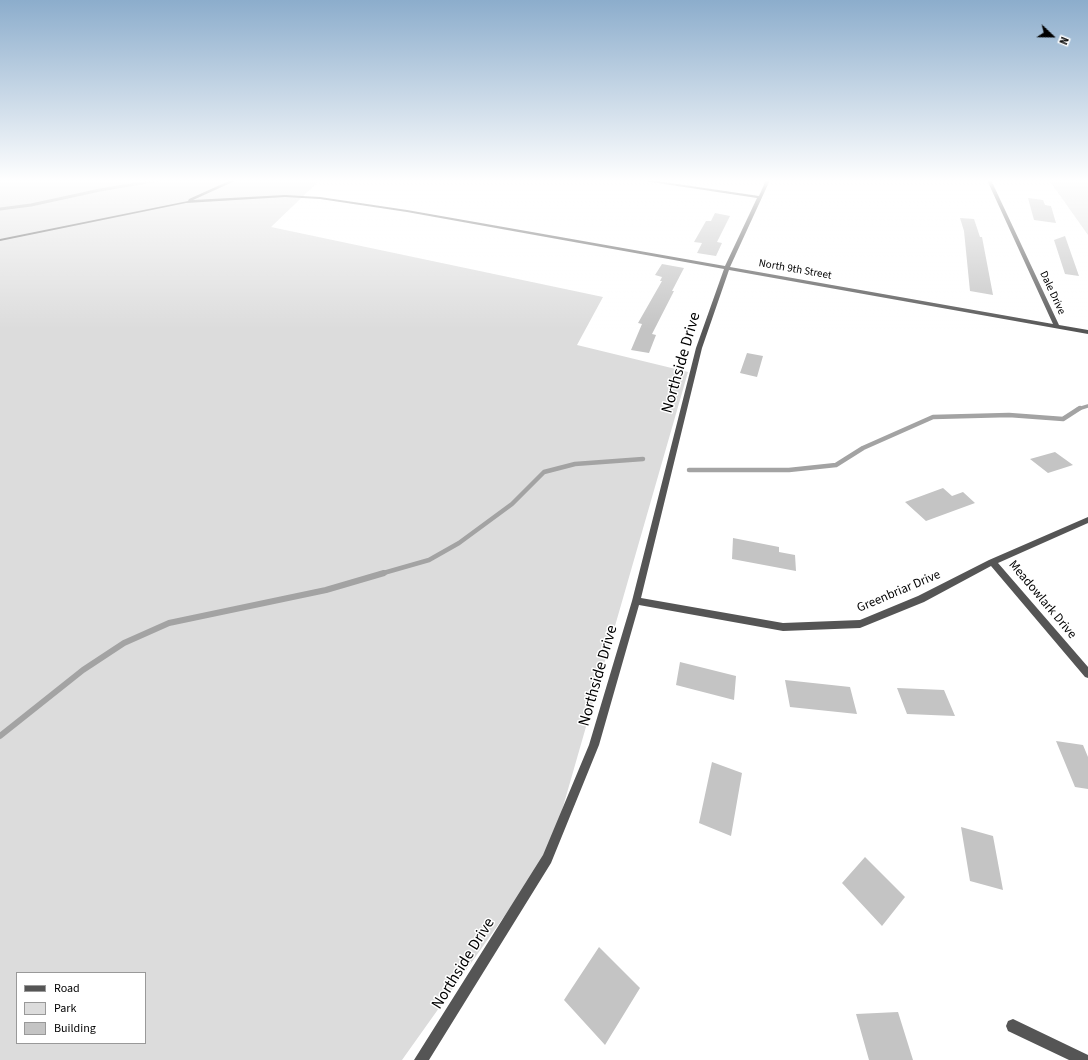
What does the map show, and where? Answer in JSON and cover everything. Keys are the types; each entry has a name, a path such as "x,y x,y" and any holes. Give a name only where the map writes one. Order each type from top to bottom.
{"street":[{"name":"North 9th Street","path":"0,240 52,229"},
{"name":"North 9th Street","path":"512,229 1088,332"},
{"name":"Northside Drive","path":"421,1060 547,859 594,745 636,601 699,348 726,267 744,229"},
{"name":"Dale Drive","path":"1012,229 1057,327"},
{"name":"Greenbriar Drive","path":"636,601 783,627 860,624 921,599 992,562 1088,520"},
{"name":"Meadowlark Drive","path":"992,562 1088,674"},
{"path":"1013,1026 1084,1060"}],"green space":[{"path":"0,229 283,229 603,297 577,345 688,372 550,852 402,1060 0,1060"},
{"path":"1084,229 1088,229 1088,235"}],"building":[{"path":"701,229 723,229 717,242 722,243 716,256 697,253 702,243 694,242"},
{"path":"964,229 977,229 980,237 982,237 993,295 970,291"},
{"path":"1065,236 1079,276 1065,274 1054,240"},
{"path":"662,264 684,268 652,334 656,335 649,353 631,350 642,324 638,323 662,281 660,281 662,277 655,275"},
{"path":"747,353 763,356 757,377 740,373"},
{"path":"1055,452 1073,465 1048,473 1030,459"},
{"path":"943,488 952,496 963,492 975,503 926,521 905,502"},
{"path":"733,538 779,547 779,552 795,555 796,571 732,559"},
{"path":"680,662 736,676 734,700 676,685"},
{"path":"785,680 850,687 857,714 790,707"},
{"path":"897,688 944,690 955,716 907,714"},
{"path":"1056,741 1083,745 1088,757 1088,789 1075,787"},
{"path":"712,762 742,773 731,836 699,823"},
{"path":"961,827 993,836 1003,890 970,881"},
{"path":"865,857 905,897 882,926 842,883"},
{"path":"599,947 640,988 605,1045 564,1000"},
{"path":"898,1012 913,1060 869,1060 856,1014"}],"waterway":[{"path":"1079,409 1088,406"},
{"path":"689,470 789,470 836,465 863,448 933,417 1009,415 1063,419 1079,409"},
{"path":"380,574 429,560 459,543 512,504 544,472 575,464 643,459"},
{"path":"0,736 83,670 124,643 169,623 326,590 384,573"}]}
